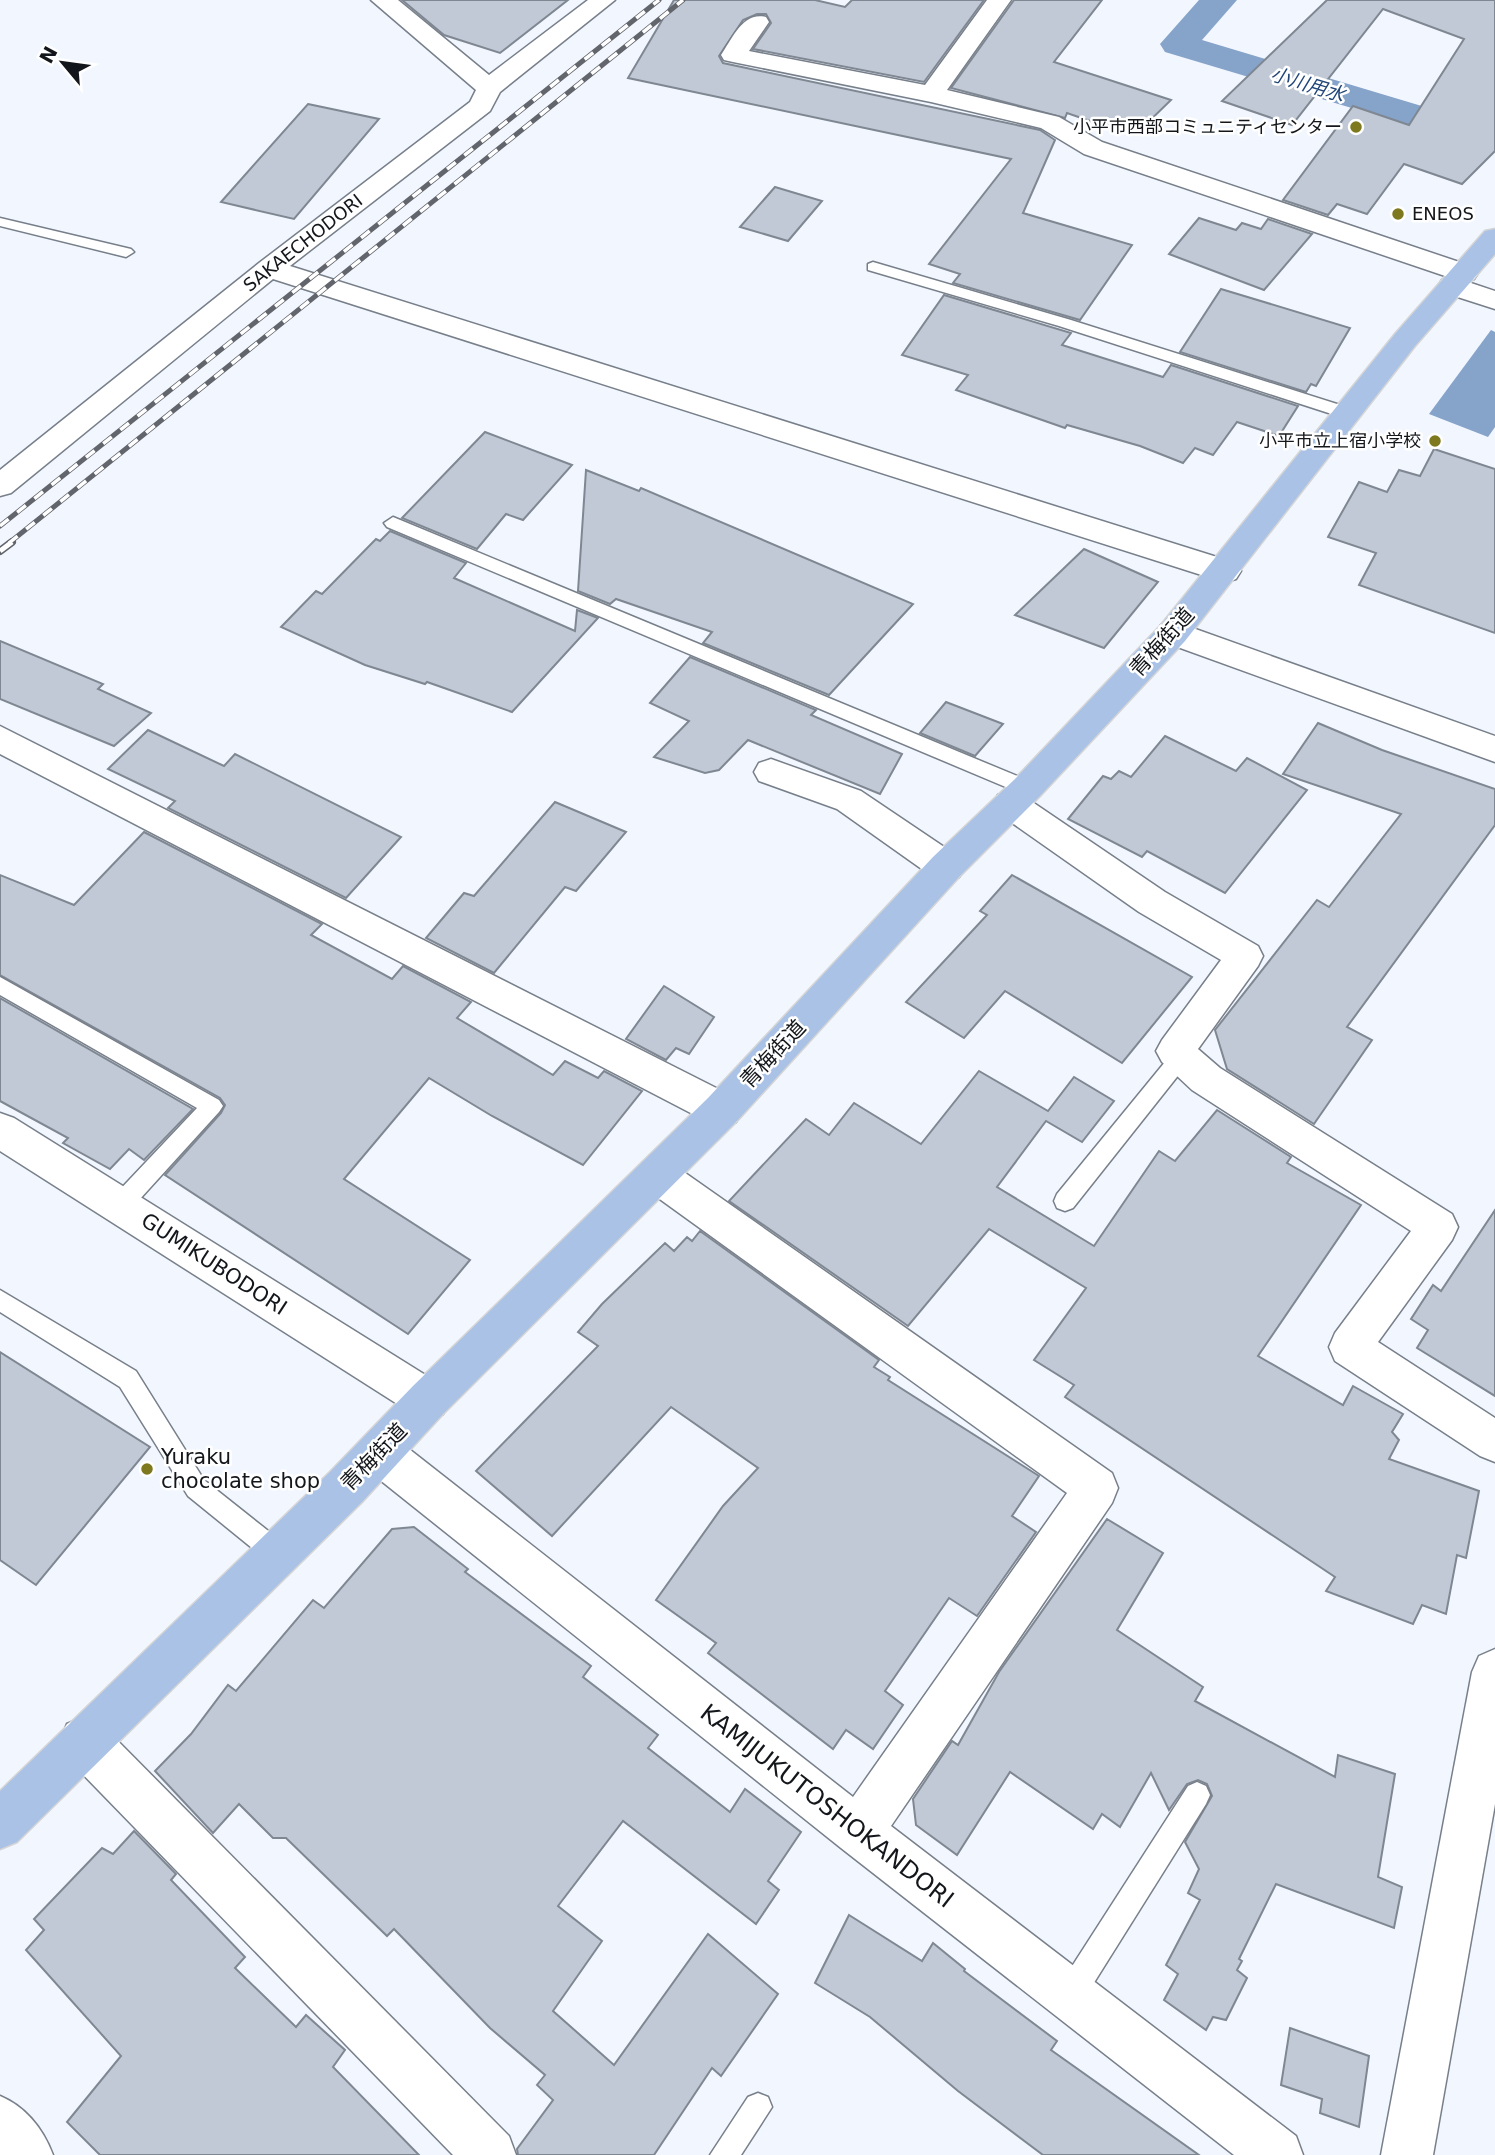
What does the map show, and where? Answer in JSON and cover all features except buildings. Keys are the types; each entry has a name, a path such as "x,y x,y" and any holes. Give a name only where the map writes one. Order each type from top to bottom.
{"main road":[{"name":"青梅街道","path":"0,1825 380,1453 428,1400 722,1110 946,867 1019,796 1173,633 1350,414 1405,340 1495,237"}],"street":[{"path":"383,0 489,88"},
{"name":"SAKAECHODORI","path":"0,486 269,269 481,106 489,88 603,0"},
{"path":"931,94 999,0"},
{"path":"757,22 733,55 931,94 1050,122 1093,148 1458,279 1495,300"},
{"path":"269,269 1225,571"},
{"path":"1173,633 1495,749"},
{"path":"0,739 722,1110"},
{"path":"771,772 849,800 946,867"},
{"path":"1019,796 1152,902 1245,956 1175,1051 1206,1079 1438,1227 1350,1347 1495,1442"},
{"name":"GUMIKUBODORI","path":"0,1129 428,1400"},
{"path":"657,1175 1096,1488 859,1831"},
{"name":"KAMIJUKUTOSHOKANDORI","path":"380,1453 859,1831 1277,2155"},
{"path":"1406,2155 1495,1672"},
{"path":"84,1741 490,2155"},
{"path":"0,2122 27,2155"}],"lane":[{"path":"0,222 127,252"},
{"path":"873,267 1065,323 1350,414"},
{"path":"393,523 1019,796"},
{"path":"0,985 212,1106 121,1204"},
{"path":"1065,1201 1181,1057"},
{"path":"0,1300 128,1379 196,1488 277,1553"},
{"path":"1070,1995 1197,1795"},
{"path":"724,2155 758,2107"}],"water":[{"path":"1491,330 1495,332 1495,427 1488,437 1429,414"}],"waterway":[{"name":"小川用水","path":"1219,0 1178,44 1495,140"}],"railway":[{"path":"0,526 659,0"},
{"path":"9,543 683,0"},
{"path":"0,551 12,542"}],"place":[{"name":"小平市西部コミュニティセンター","path":"1356,127"},
{"name":"ENEOS","path":"1398,214"},
{"name":"小平市立上宿小学校","path":"1435,441"},
{"name":"Yuraku chocolate shop","path":"147,1469"}]}
